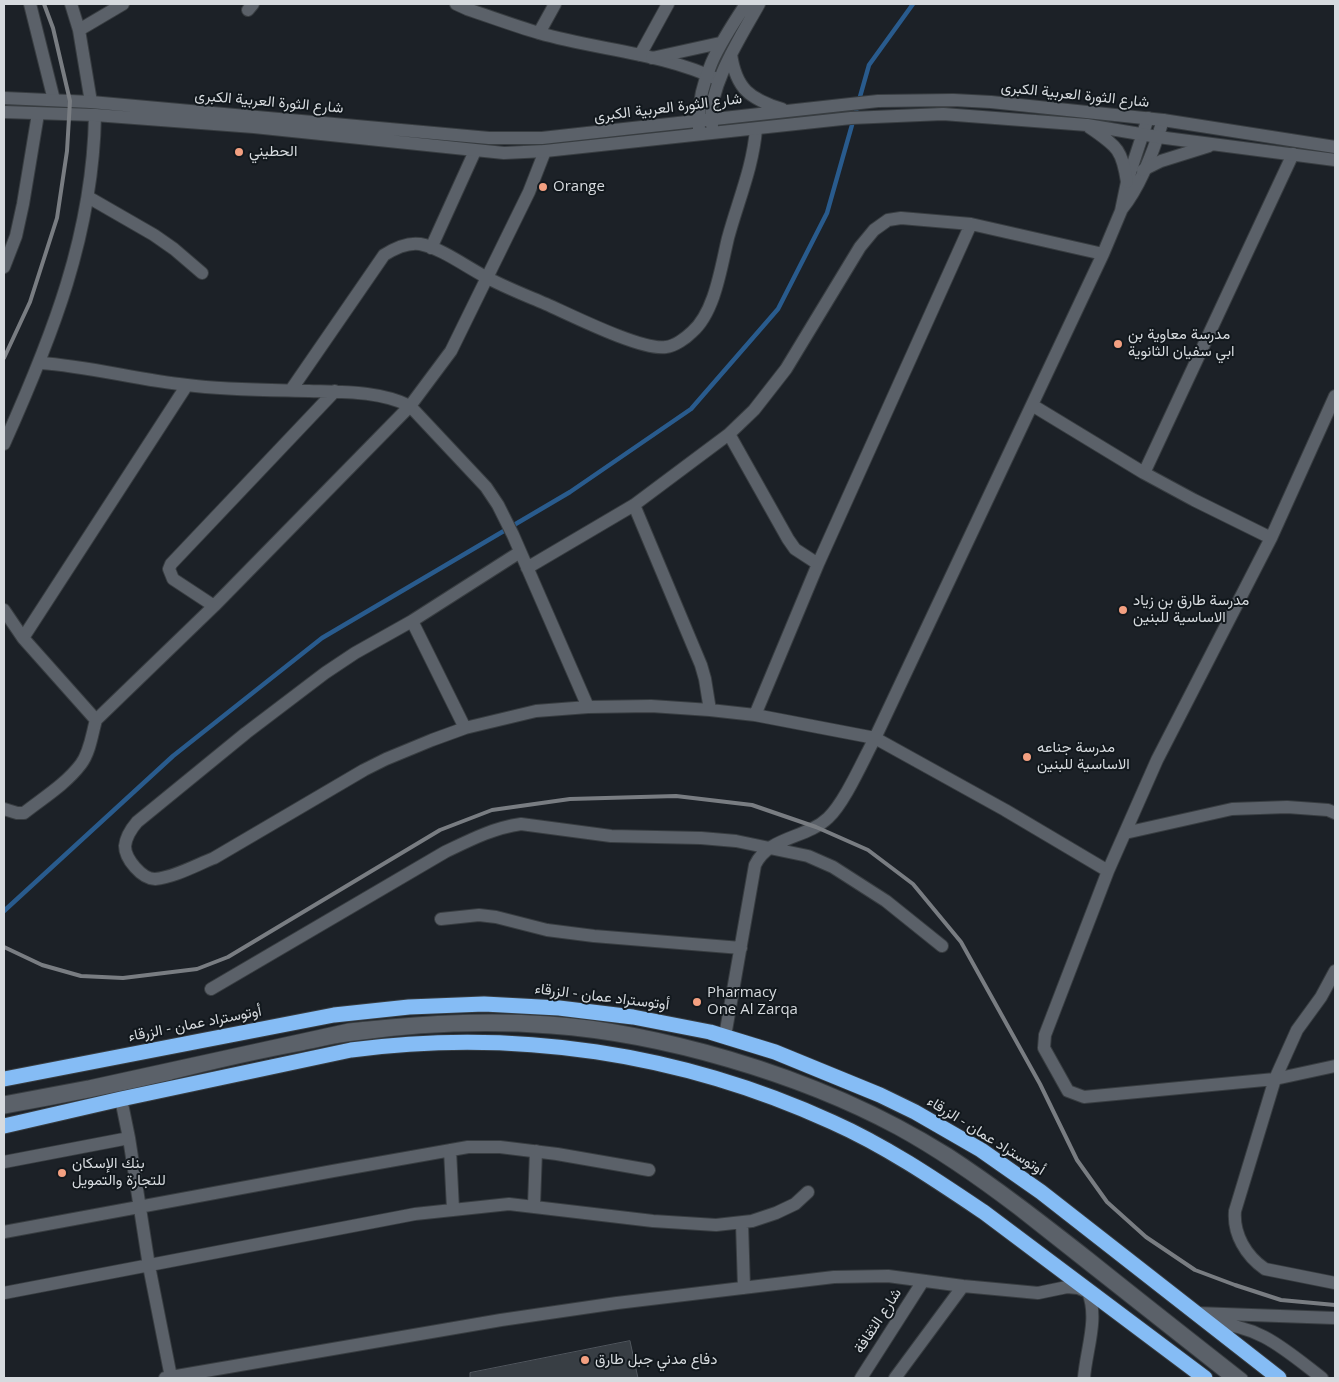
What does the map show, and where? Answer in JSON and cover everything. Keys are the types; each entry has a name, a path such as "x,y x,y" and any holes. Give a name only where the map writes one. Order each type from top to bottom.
{"highway":[{"name":"أوتوستراد عمان - الزرقاء","path":"4,1079 334,1015 409,1007 484,1004 559,1008 633,1017 725,1036 775,1052 844,1079 915,1112 981,1150 1041,1192 1279,1378"},
{"path":"4,1126 351,1050 418,1043 499,1042 540,1045 649,1061 717,1078 757,1091 834,1123 875,1144 953,1192 1016,1236 1088,1292 1205,1378"}],"street":[{"path":"30,4 54,100"},
{"path":"71,4 79,30 91,102"},
{"path":"79,30 123,4"},
{"path":"540,33 555,4"},
{"path":"646,57 668,4"},
{"path":"713,132 705,120 706,74 720,43 746,4"},
{"path":"699,135 719,80 759,4"},
{"path":"464,5 540,33 646,57 706,74 719,80"},
{"path":"646,57 720,43"},
{"path":"731,54 733,68 744,90 754,98 787,110"},
{"name":"شارع الثورة العربية الكبرى","path":"4,98 91,102 489,138 519,139 878,101 953,100 1148,118 1335,147"},
{"name":"شارع الثورة العربية الكبرى","path":"4,112 254,126 504,153 545,151 851,118 944,114 1087,125 1158,137 1335,160"},
{"path":"4,267 16,236 24,204 38,114"},
{"path":"4,444 40,364 80,240 95,153 96,116"},
{"path":"725,1036 755,866 758,859 769,848 783,840 816,826 837,808 875,738 1103,254 1121,211 1127,182 1148,118"},
{"path":"1121,211 1131,198 1158,137 1163,120"},
{"path":"1087,125 1119,150 1127,182"},
{"path":"291,390 384,255 394,248 407,245 418,244 431,248 486,277 622,337 647,345 666,347 680,341 693,332 710,306 729,235 752,161 756,129"},
{"path":"1143,170 1161,161 1213,144"},
{"path":"431,248 475,151"},
{"path":"4,810 24,813 61,784 81,764 96,720 214,606 410,406 451,351 529,192 545,151"},
{"path":"1144,473 1292,154"},
{"path":"88,197 154,235 202,273"},
{"path":"527,568 634,505 729,434 754,410 786,369 860,247 874,230 888,220 901,218 971,224 1103,254"},
{"path":"755,715 818,564 971,224"},
{"path":"40,364 70,366 187,385 384,396 396,399 410,406 486,488 498,505 588,707"},
{"path":"23,638 187,385"},
{"path":"214,606 173,579 169,569 171,564 335,392"},
{"path":"1335,400 1271,538 1158,760 1108,871 1044,1040 1044,1048 1068,1091 1092,1098 1275,1079 1335,1066"},
{"path":"1032,405 1144,473 1271,538"},
{"path":"729,434 788,539 795,549 818,564"},
{"path":"634,505 701,665 710,710"},
{"path":"520,552 412,621 355,653 325,673 239,739 144,816 131,829 126,839 125,848 128,856 142,875 148,879 157,879 214,858 386,759 466,728 536,711 588,707 651,706 755,715 875,738 1005,810 1108,871"},
{"path":"6,615 23,638 96,720"},
{"path":"4,634 6,615"},
{"path":"412,621 466,728"},
{"path":"1125,833 1232,809 1287,807 1328,810 1335,813"},
{"path":"211,989 445,852 483,834 508,826 533,824 611,836 701,838 808,856 833,867 886,901 942,946"},
{"path":"441,919 479,915 496,917 547,930 594,936 741,948"},
{"path":"1335,971 1321,997 1297,1030 1275,1079 1234,1223 1245,1249 1256,1262 1265,1268 1335,1283"},
{"path":"121,1099 130,1138 148,1266 168,1378 500,1320 617,1303 834,1276 864,1275 1038,1293 1067,1287 1078,1288 1088,1292 1092,1312 1084,1378"},
{"path":"4,1162 130,1138"},
{"path":"4,1232 468,1147 500,1147 649,1170"},
{"path":"450,1150 453,1209"},
{"path":"534,1205 536,1152"},
{"path":"4,1293 415,1214 453,1209 509,1204 534,1205 653,1221 716,1225 742,1223 776,1213 795,1204 808,1192"},
{"path":"742,1223 744,1288"},
{"name":"شارع الثقافة","path":"861,1378 923,1281"},
{"path":"895,1378 963,1286"},
{"path":"1196,1313 1335,1318"},
{"path":"1210,1324 1238,1326 1264,1336 1322,1378"}],"lane":[{"path":"4,1101 89,1085 349,1028 393,1023 477,1019 548,1021 612,1028 672,1040 800,1079 859,1104 932,1143 987,1178 1023,1205 1243,1378"},
{"path":"4,1109 116,1088 263,1053 351,1036 391,1032 471,1027 552,1029 621,1039 682,1051 725,1062 794,1085 862,1113 898,1131 983,1184 1230,1378"}],"building":[{"name":"دفاع مدني جبل طارق","path":"630,1341 638,1378 470,1378 470,1373"}],"waterway":[{"path":"4,911 173,756 322,638 570,492 691,409 778,309 827,213 869,65 913,4"}],"railway":[{"path":"4,358 30,302 57,218 67,151 70,101 53,28 44,4"},
{"path":"4,947 42,965 81,976 123,978 197,969 228,957 440,830 492,810 570,799 676,796 752,805 816,827 868,850 913,884 961,942 1040,1084 1077,1160 1107,1202 1146,1237 1195,1270 1235,1285 1281,1300 1335,1305"}],"place":[{"name":"الحطيني","path":"239,152"},
{"name":"Orange","path":"543,187"},
{"name":"مدرسة معاوية بن ابي سفيان الثانوية","path":"1118,344"},
{"name":"مدرسة طارق بن زياد الاساسية للبنين","path":"1123,610"},
{"name":"مدرسة جناعه الاساسية للبنين","path":"1027,757"},
{"name":"Pharmacy One Al Zarqa","path":"697,1002"},
{"name":"بنك الإسكان للتجارة والتمويل","path":"62,1173"},
{"name":"دفاع مدني جبل طارق","path":"585,1360"}]}
